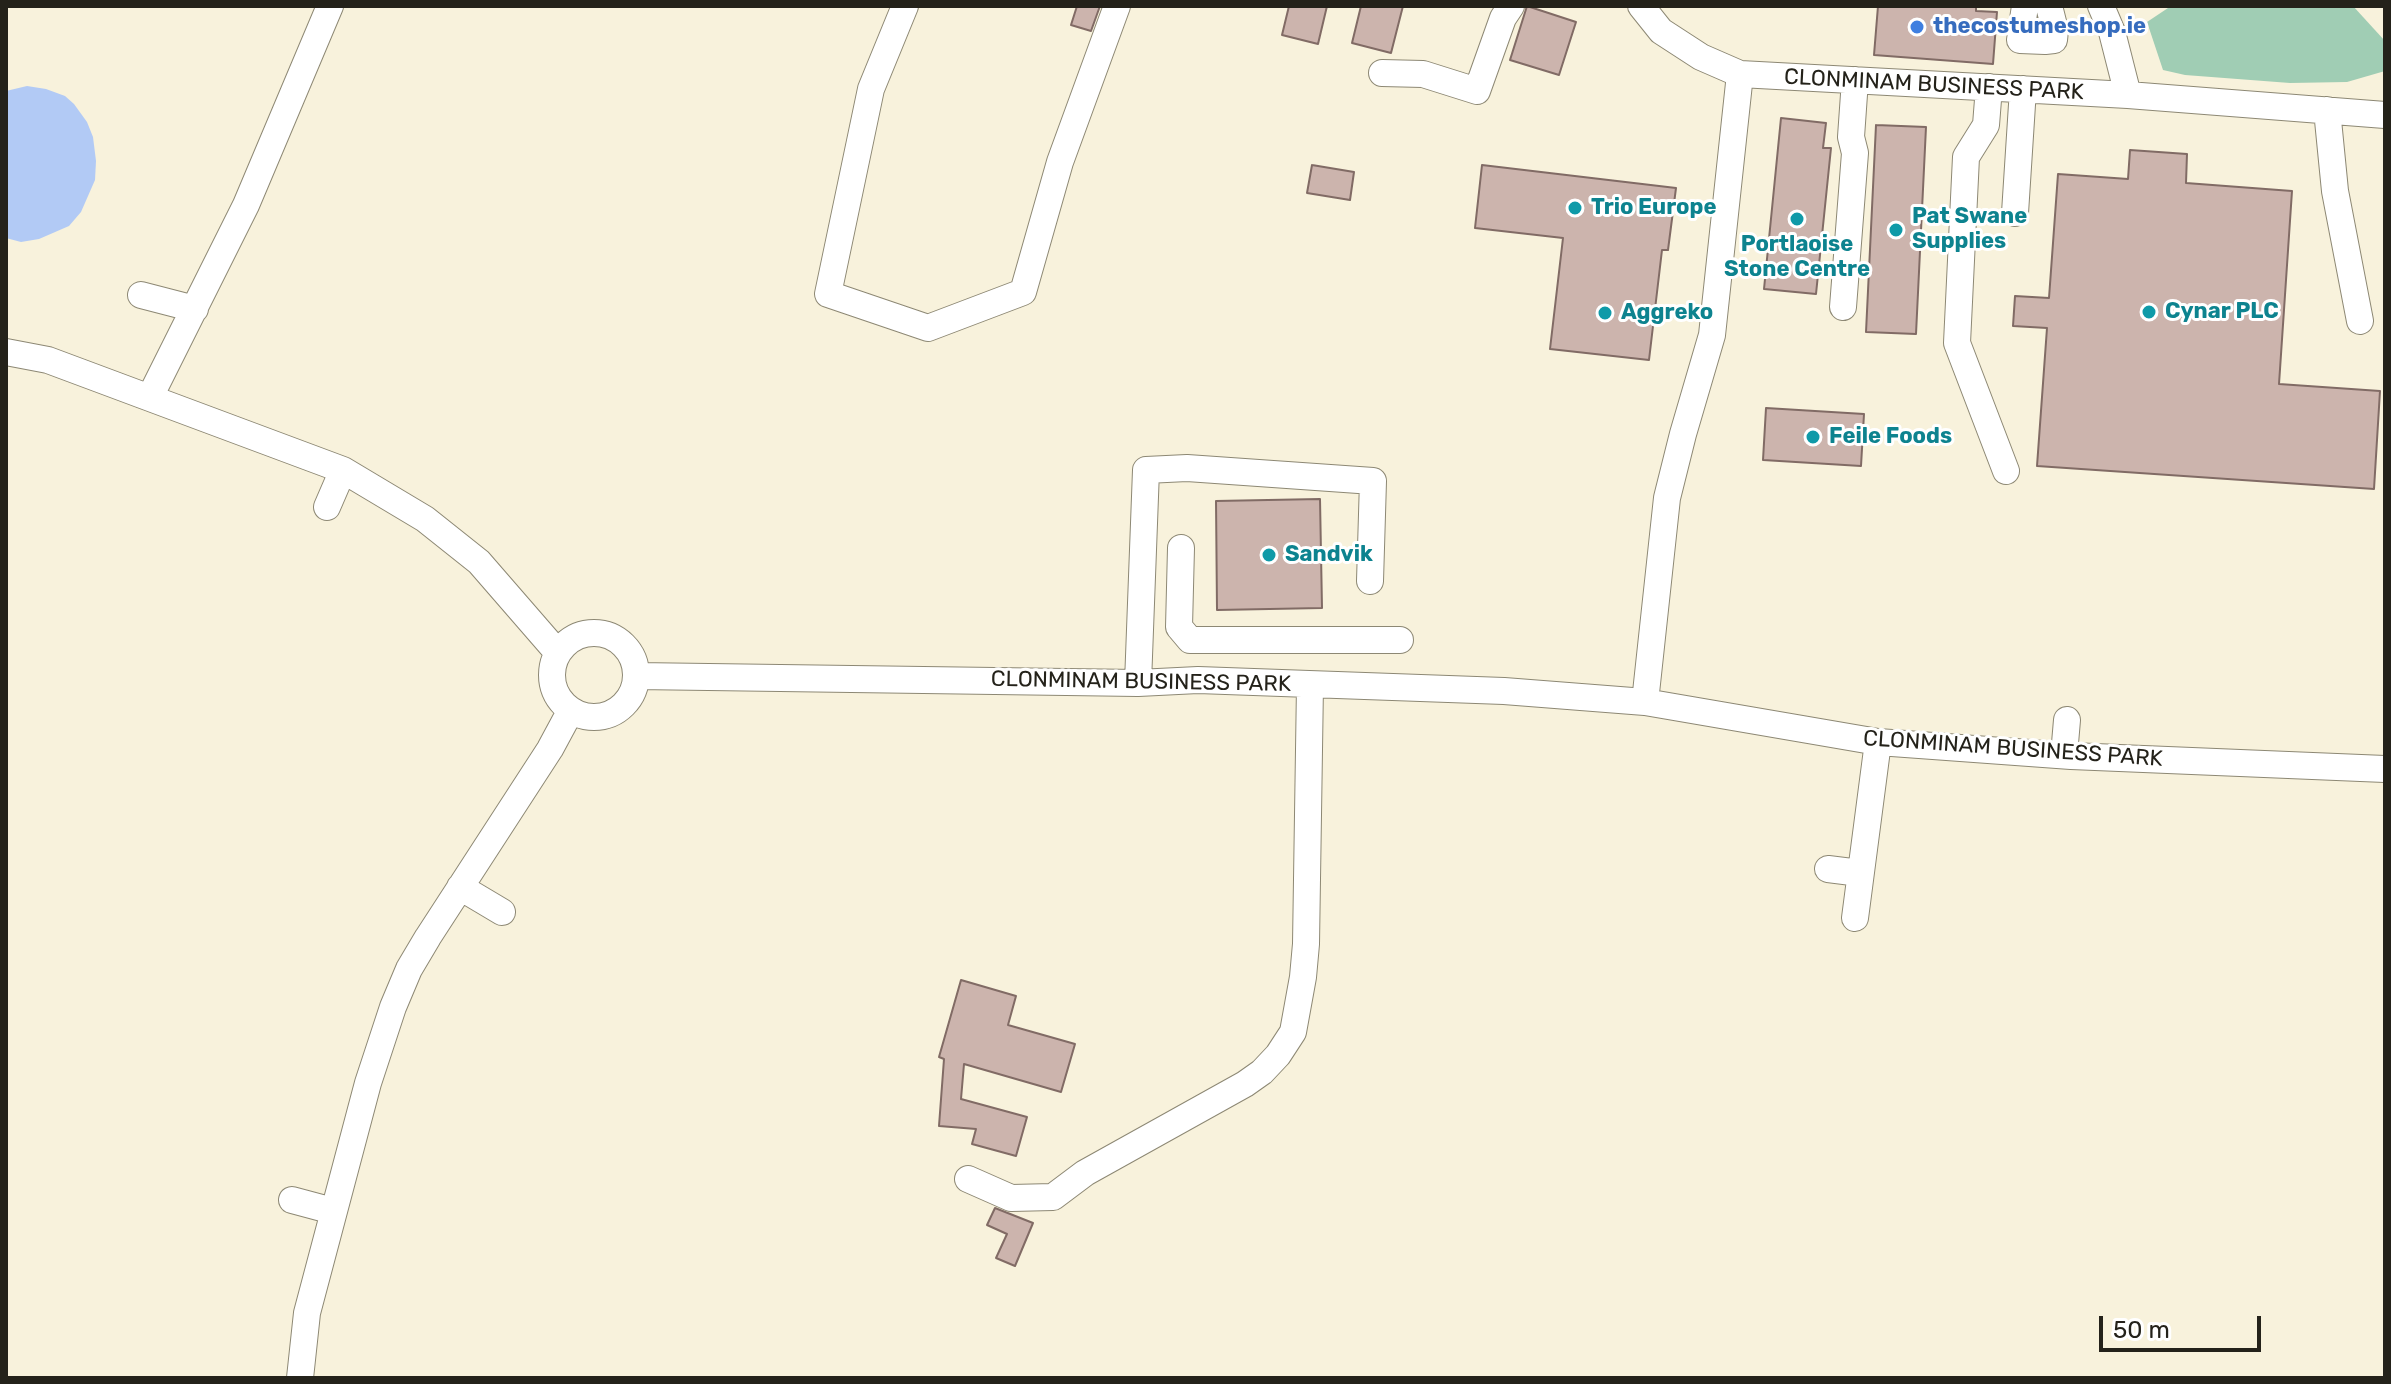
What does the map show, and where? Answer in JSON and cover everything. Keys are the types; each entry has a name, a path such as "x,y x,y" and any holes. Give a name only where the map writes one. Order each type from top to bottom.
{"street":[{"path":"150,397 246,205 330,6"},
{"path":"905,6 871,89 828,294 928,328 1023,292 1060,162 1117,6"},
{"path":"1382,73 1423,74 1477,91 1503,18 1511,6"},
{"name":"CLONMINAM BUSINESS PARK","path":"1641,6 1661,31 1701,57 1740,74 2128,95 2385,115"},
{"path":"2025,6 2020,40 2045,41 2054,40 2055,30 2049,6"},
{"path":"2101,6 2112,32 2128,95"},
{"path":"1645,702 1667,498 1712,335 1740,74"},
{"path":"1843,307 1855,153 1851,137 1855,80"},
{"path":"1989,87 1986,125 1966,157 1957,343 2006,471"},
{"path":"2015,213 2023,89"},
{"path":"2327,110 2335,191 2360,321"},
{"path":"141,295 195,309"},
{"path":"6,352 48,360 343,470 425,519 479,562 558,653"},
{"path":"1138,683 1146,470 1187,468 1373,481 1370,581"},
{"path":"327,507 343,470"},
{"path":"1143,562 1181,556 1179,627 1190,640 1400,640"},
{"path":"593,632 619,640 635,662 635,689 629,700 620,710 595,718 571,710 561,701 552,678 558,653 567,642 593,632"},
{"name":"CLONMINAM BUSINESS PARK","path":"637,676 1138,683 1198,680 1504,691 1645,702 1878,742 2064,755 2384,769"},
{"path":"968,1179 1011,1198 1053,1197 1085,1173 1245,1084 1278,1055 1293,1032 1306,944 1310,685"},
{"path":"300,1378 307,1313 368,1083 393,1007 409,969 550,749 571,710"},
{"path":"2064,755 2067,720"},
{"path":"1855,918 1878,742"},
{"path":"1828,869 1860,873"},
{"path":"460,887 502,912"},
{"path":"292,1200 333,1211"}],"green space":[{"path":"2171,6 2353,6 2385,41 2385,71 2347,82 2290,83 2185,75 2163,70 2147,22"}],"water":[{"path":"27,86 65,96 74,104 93,137 96,161 95,180 81,212 69,226 39,239 21,242 6,238 6,91"}],"building":[{"path":"1077,6 1100,6 1091,31 1071,25"},
{"path":"1289,6 1327,6 1318,44 1282,35"},
{"path":"1361,6 1403,6 1391,53 1352,43"},
{"path":"1527,6 1576,22 1559,75 1510,60"},
{"path":"1878,6 1976,6 1976,11 1997,12 1993,64 1874,55"},
{"name":"Portlaoise Stone Centre","path":"1781,118 1826,123 1823,148 1831,148 1816,294 1764,289"},
{"name":"Pat Swane Supplies","path":"1876,125 1926,127 1916,334 1866,332"},
{"name":"Cynar PLC","path":"2130,150 2187,154 2186,183 2292,191 2279,384 2380,391 2374,489 2037,466 2047,328 2013,326 2015,296 2049,298 2058,174 2128,179"},
{"path":"1312,165 1354,172 1350,200 1307,193"},
{"path":"1482,165 1676,188 1668,250 1662,250 1649,360 1550,349 1563,238 1475,228"},
{"name":"Feile Foods","path":"1766,408 1864,414 1861,466 1763,460"},
{"name":"Sandvik","path":"1320,499 1322,608 1217,610 1216,501"},
{"path":"961,980 1016,996 1008,1025 1075,1044 1061,1092 964,1064 961,1099 1027,1117 1016,1156 972,1144 976,1129 939,1126 944,1059 939,1057"},
{"path":"995,1208 1033,1223 1015,1266 996,1258 1007,1234 987,1225"}],"place":[{"name":"thecostumeshop.ie","path":"1917,27"},
{"name":"Trio Europe","path":"1575,208"},
{"name":"Portlaoise Stone Centre","path":"1797,219"},
{"name":"Pat Swane Supplies","path":"1896,230"},
{"name":"Cynar PLC","path":"2149,312"},
{"name":"Aggreko","path":"1605,313"},
{"name":"Feile Foods","path":"1813,437"},
{"name":"Sandvik","path":"1269,555"}]}
